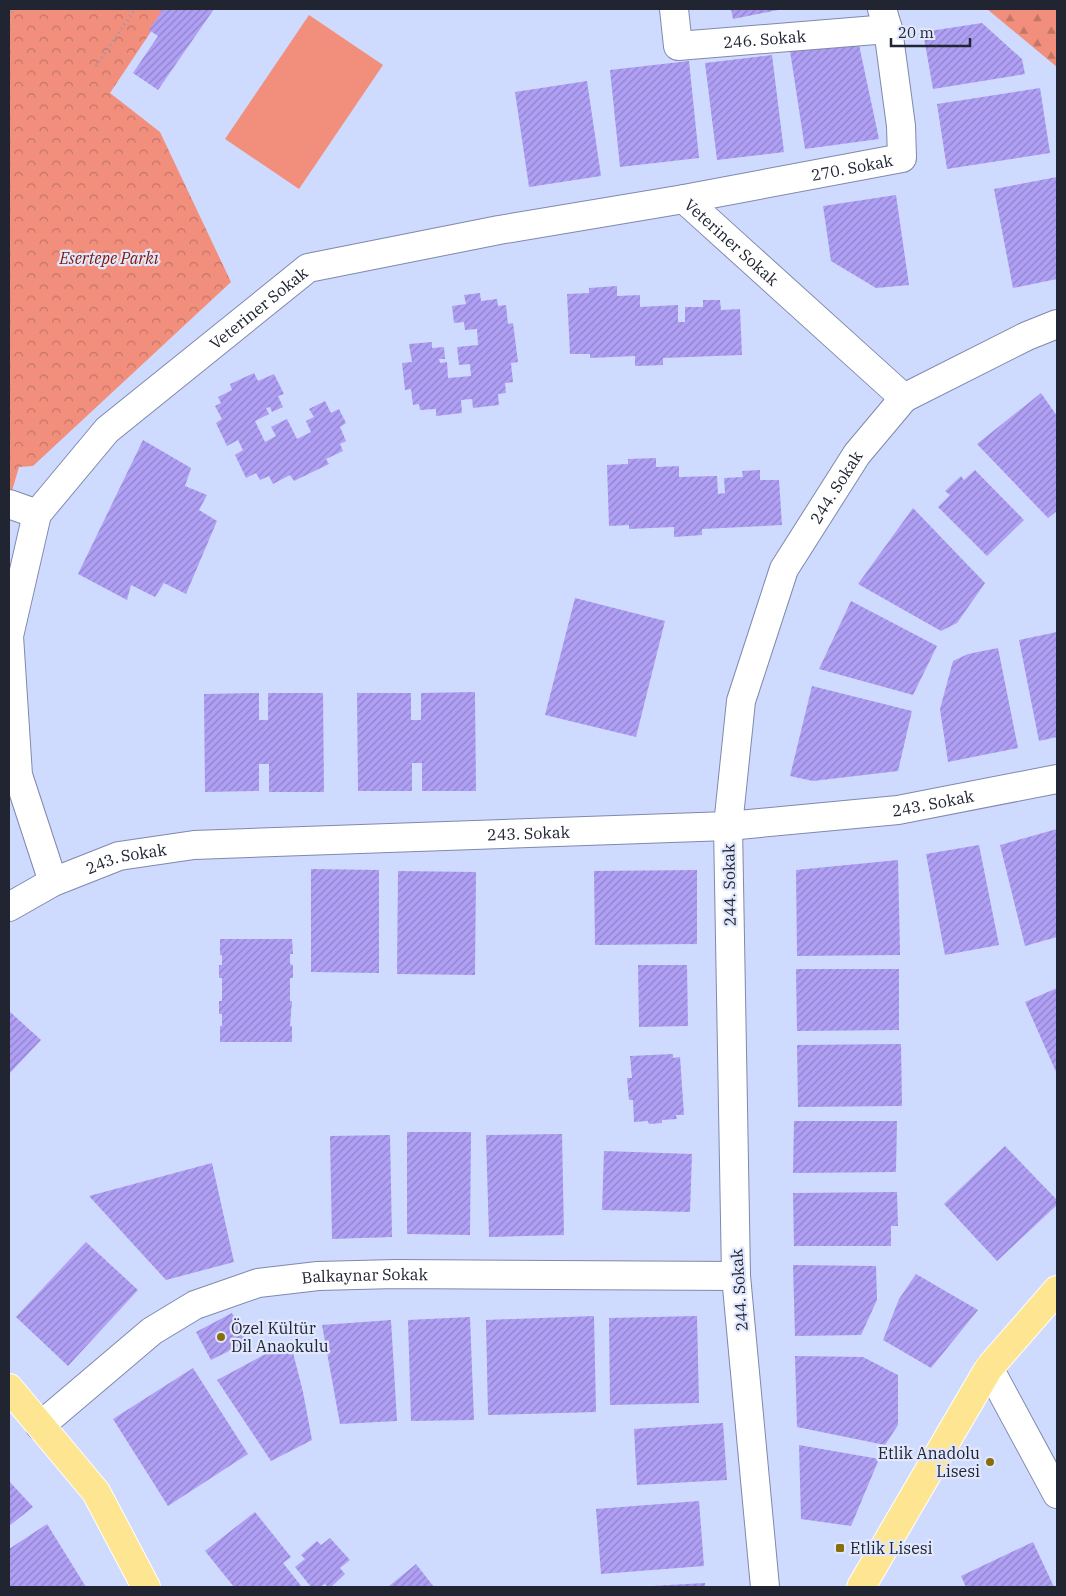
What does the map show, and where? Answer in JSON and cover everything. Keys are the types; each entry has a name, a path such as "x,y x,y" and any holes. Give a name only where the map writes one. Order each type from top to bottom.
{"main road":[{"path":"861,1587 989,1368 1057,1290"},
{"path":"9,1388 96,1492 146,1587"}],"street":[{"name":"246. Sokak","path":"674,9 678,46 885,19"},
{"name":"270. Sokak","path":"684,199 902,158 901,126 885,19"},
{"name":"Veteriner Sokak","path":"53,882 18,775 9,636 37,514 107,430 308,268 499,230 684,199 904,398"},
{"name":"244. Sokak","path":"765,1587 736,1276 728,826 742,701 784,569 857,454 904,398 1027,336 1057,324"},
{"path":"9,504 37,514"},
{"name":"243. Sokak","path":"9,907 53,882 119,856 194,845 728,826 898,810 1057,779"},
{"name":"Balkaynar Sokak","path":"40,1426 152,1331 195,1306 258,1284 318,1276 396,1274 736,1276"},
{"path":"989,1368 1057,1494"}],"path":[{"path":"9,17 14,9"},
{"path":"96,66 135,9"}],"green space":[{"name":"Esertepe Parkı","path":"9,9 166,9 110,93 160,132 231,282 33,466 19,467 9,501"},
{"path":"987,9 1057,9 1057,67"},
{"path":"309,15 383,65 299,189 225,139"}],"building":[{"path":"163,9 214,9 158,90 133,73 158,36 149,30"},
{"path":"731,9 778,9 778,10 733,19"},
{"path":"982,23 1022,59 1025,74 933,89 923,32"},
{"path":"858,40 879,139 805,149 790,51"},
{"path":"772,55 784,152 717,160 705,63"},
{"path":"689,61 699,158 620,167 610,70"},
{"path":"587,81 601,176 529,187 515,92"},
{"path":"1040,88 1050,153 947,169 937,104"},
{"path":"1057,177 1057,279 1013,288 994,189"},
{"path":"896,195 909,285 876,288 831,261 823,206"},
{"path":"617,286 617,296 640,295 640,307 678,305 678,322 685,322 685,307 703,307 703,300 720,300 721,310 740,309 742,355 663,358 663,365 635,366 635,356 590,358 590,354 570,354 567,294 589,293 589,288"},
{"path":"480,293 481,301 497,299 498,306 506,305 508,324 513,323 518,362 511,363 513,382 505,383 506,393 498,394 499,405 473,408 472,399 461,400 462,413 436,416 436,409 420,410 419,404 413,405 411,389 405,390 402,363 412,362 409,344 432,342 432,348 444,347 445,359 439,359 440,363 447,362 448,378 471,376 470,364 459,365 457,347 478,345 477,329 465,330 464,322 454,323 452,306 466,304 464,295"},
{"path":"254,373 258,381 274,374 284,394 278,396 283,407 272,412 270,407 266,408 269,414 255,421 265,442 276,436 271,427 287,419 297,439 311,432 306,421 314,417 309,409 325,401 331,413 339,409 346,423 340,427 346,441 340,444 343,451 326,459 329,464 294,481 290,475 273,484 269,476 260,480 256,473 246,478 235,455 243,450 238,440 227,446 216,423 222,419 215,406 221,403 218,397 232,390 230,384"},
{"path":"1041,393 1057,416 1057,511 1048,518 977,444"},
{"path":"143,440 191,468 185,486 207,495 199,510 217,521 186,594 164,583 155,597 131,585 127,600 78,574"},
{"path":"656,458 656,467 679,466 679,477 717,476 718,494 725,493 724,478 743,477 742,471 760,470 760,480 779,480 782,525 702,529 702,535 674,537 674,527 629,529 629,525 609,526 607,465 628,464 628,459"},
{"path":"975,470 1024,520 987,556 938,507 950,495 945,491 961,476 964,480"},
{"path":"913,508 985,583 957,623 941,631 858,584"},
{"path":"575,598 665,621 636,737 545,715"},
{"path":"851,601 937,646 913,695 819,669"},
{"path":"1057,632 1057,737 1039,741 1019,640"},
{"path":"998,648 1018,748 948,762 940,709 953,661 968,654"},
{"path":"812,686 912,711 898,771 813,781 790,776"},
{"path":"475,692 476,791 422,791 422,763 412,763 412,791 358,791 357,693 411,693 411,720 421,720 421,693"},
{"path":"259,693 259,720 268,720 268,693 323,693 324,792 269,792 269,764 259,764 259,791 205,792 204,694"},
{"path":"1057,829 1057,937 1025,946 1000,845"},
{"path":"979,845 999,945 945,955 926,854"},
{"path":"898,860 900,955 797,956 796,870"},
{"path":"311,869 379,870 379,973 311,972"},
{"path":"697,870 697,944 595,945 594,871"},
{"path":"398,871 476,872 475,975 397,974"},
{"path":"220,939 292,939 293,954 290,954 290,964 293,965 293,978 290,978 290,1001 292,1001 290,1026 292,1026 292,1042 220,1042 222,1014 219,1014 219,1001 222,1001 222,978 219,978 219,965 222,965 222,955 220,955"},
{"path":"638,965 687,965 688,1026 639,1027"},
{"path":"796,969 899,969 899,1030 797,1031"},
{"path":"1057,988 1057,1074 1025,1002"},
{"path":"9,1011 41,1040 9,1074"},
{"path":"901,1044 902,1106 798,1107 797,1045"},
{"path":"673,1054 673,1058 680,1057 684,1115 676,1115 677,1119 662,1120 662,1123 634,1122 633,1100 629,1100 627,1078 632,1078 630,1056"},
{"path":"794,1121 897,1121 896,1172 793,1173"},
{"path":"407,1132 471,1132 470,1235 407,1234"},
{"path":"562,1134 564,1235 489,1237 486,1135"},
{"path":"390,1135 392,1237 332,1239 330,1136"},
{"path":"1005,1146 1057,1200 1057,1205 997,1261 944,1204"},
{"path":"604,1151 692,1154 690,1212 602,1210"},
{"path":"212,1163 234,1262 166,1280 89,1196"},
{"path":"897,1192 898,1226 891,1226 891,1246 794,1246 793,1193"},
{"path":"86,1242 138,1290 68,1366 16,1317"},
{"path":"793,1265 876,1266 877,1300 861,1335 795,1336"},
{"path":"916,1274 978,1310 931,1368 883,1340 899,1299"},
{"name":"Özel Kültür Dil Anaokulu","path":"232,1313 247,1342 211,1360 196,1332"},
{"path":"594,1316 596,1412 488,1415 486,1320"},
{"path":"697,1316 699,1403 610,1405 609,1318"},
{"path":"470,1317 474,1420 411,1421 408,1320"},
{"path":"391,1320 397,1421 340,1424 322,1325"},
{"path":"290,1341 303,1392 312,1440 271,1461 217,1380"},
{"path":"795,1356 863,1357 898,1375 898,1425 885,1445 797,1427"},
{"path":"193,1368 248,1454 168,1506 113,1419"},
{"path":"723,1423 727,1480 637,1485 634,1429"},
{"path":"799,1445 879,1459 851,1526 801,1519"},
{"path":"9,1481 33,1507 9,1526"},
{"path":"699,1501 704,1566 601,1574 596,1509"},
{"path":"255,1512 291,1557 283,1563 302,1587 234,1587 205,1551"},
{"path":"47,1524 86,1587 9,1587 9,1549"},
{"path":"330,1538 350,1560 340,1568 345,1574 331,1587 325,1584 320,1587 311,1587 295,1567 305,1559 301,1555 317,1541 321,1545"},
{"path":"1033,1542 1054,1587 966,1587 961,1576"},
{"path":"416,1564 434,1587 388,1587"},
{"path":"705,1583 705,1587 652,1587 652,1586"}],"place":[{"name":"Özel Kültür Dil Anaokulu","path":"221,1337"},
{"name":"Etlik Anadolu Lisesi","path":"990,1462"},
{"name":"Etlik Lisesi","path":"840,1548"}]}
